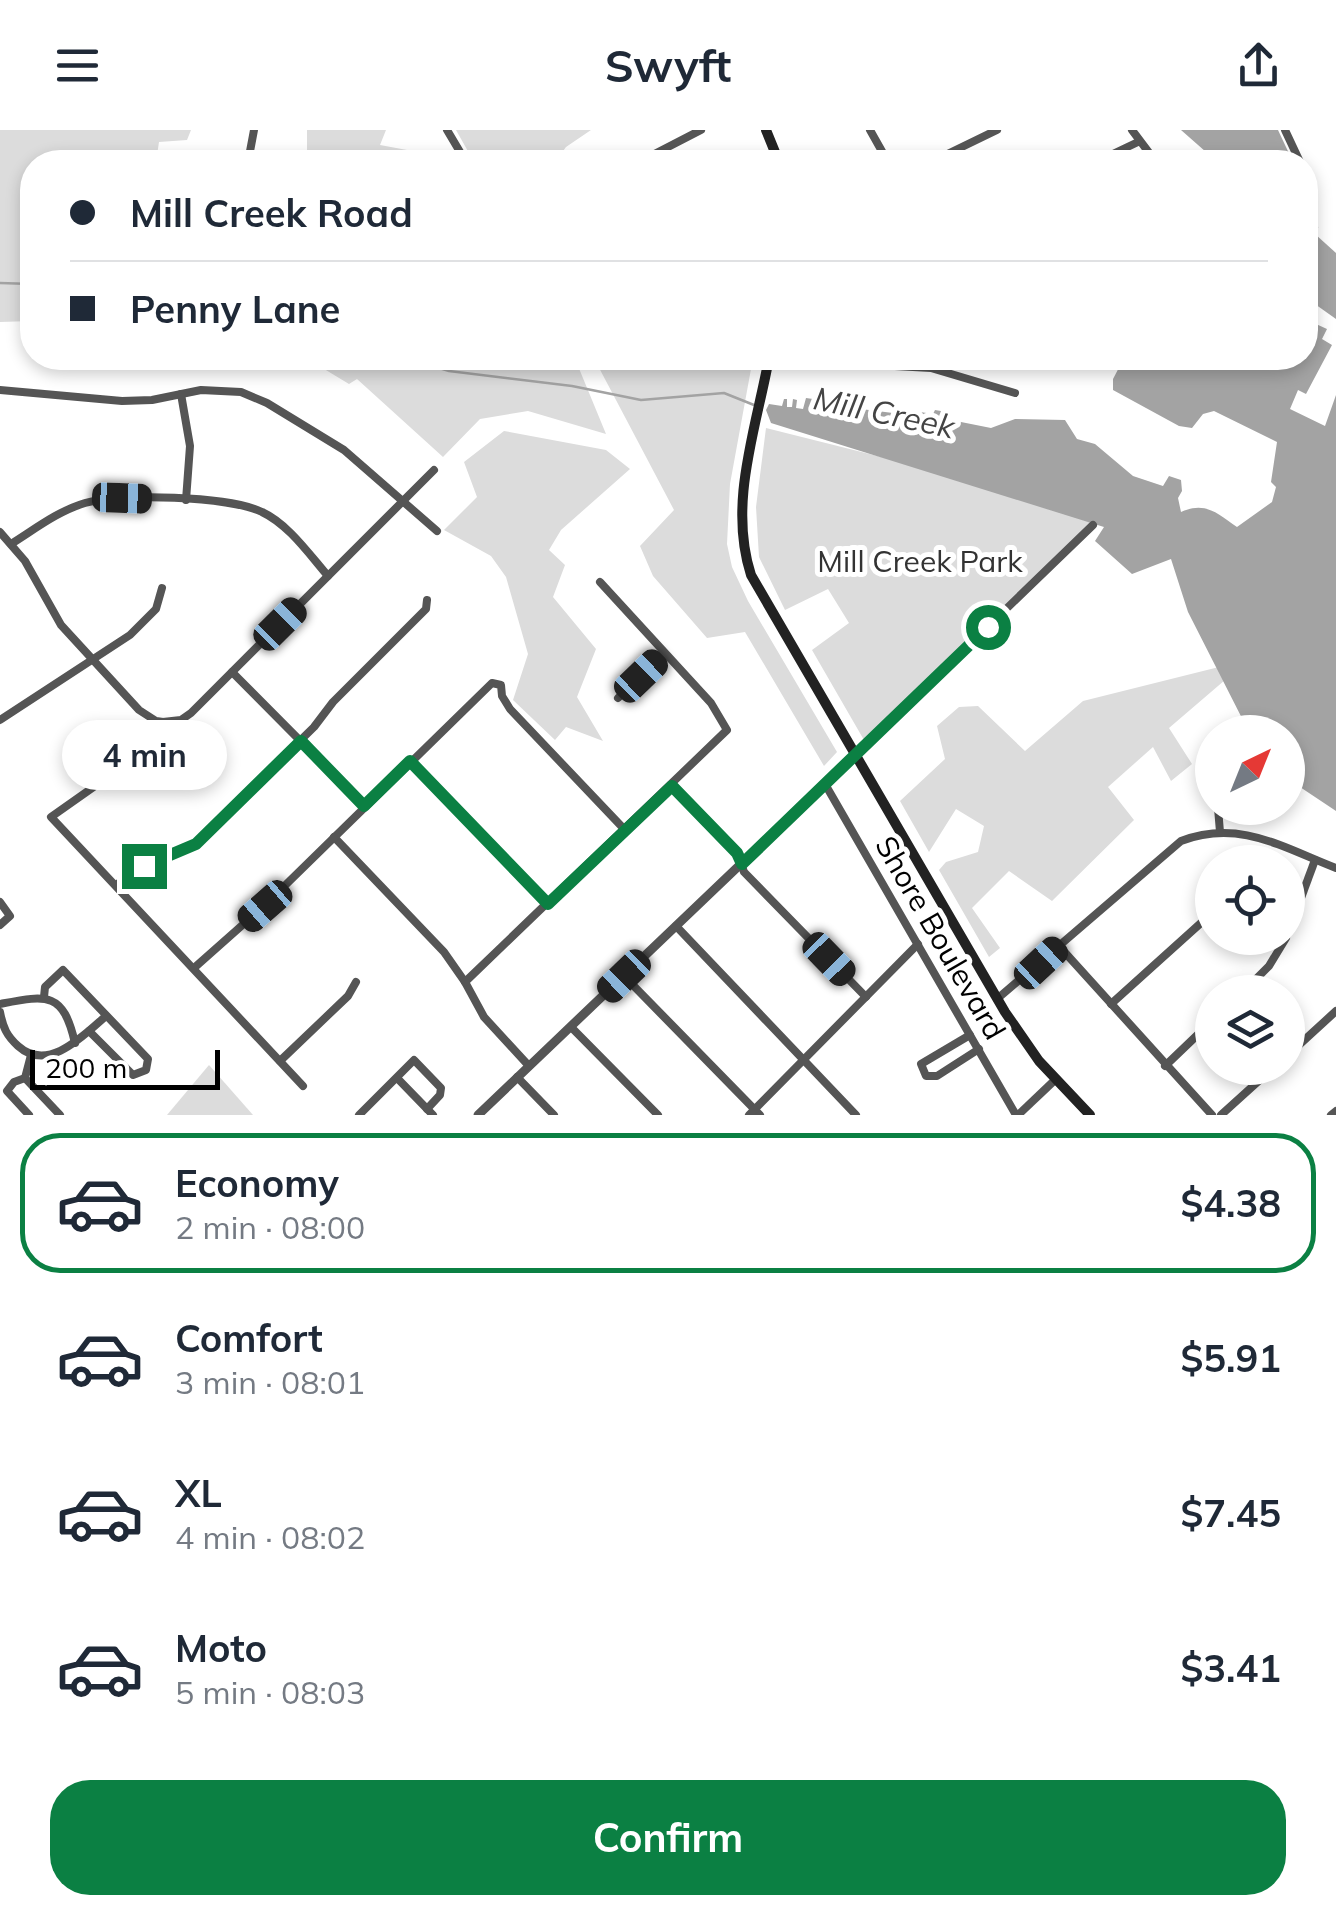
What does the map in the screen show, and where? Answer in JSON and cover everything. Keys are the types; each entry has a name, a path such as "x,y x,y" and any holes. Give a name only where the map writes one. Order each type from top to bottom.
{"main road":[{"path":"767,370 743,491 741,526 746,558 766,602 1016,1030 1090,1115"}],"street":[{"path":"662,150 701,130"},
{"path":"969,130 975,141"},
{"path":"956,150 997,130"},
{"path":"1132,130 1145,150"},
{"path":"1121,150 1138,142"},
{"path":"937,370 1014,393"},
{"path":"0,390 122,401 218,389 254,396 344,450 437,531"},
{"path":"180,394 190,446 186,500"},
{"path":"0,532 25,562 61,625 139,710 156,721 181,720 434,470"},
{"path":"11,544 54,517 86,503 122,498 186,500 262,512 291,535 328,576"},
{"path":"478,1115 1093,525"},
{"path":"466,982 727,730 710,703 600,582"},
{"path":"0,720 130,635 156,610 162,588"},
{"path":"116,885 144,866 196,844 426,609 427,600"},
{"path":"618,698 664,654"},
{"path":"232,672 364,806"},
{"path":"194,968 265,906 492,683 501,685 510,709 625,830"},
{"path":"410,761 548,904"},
{"name":"Shore Boulevard","path":"826,784 1017,1115"},
{"path":"95,786 51,817 302,1086"},
{"path":"672,786 737,853 744,872 866,997"},
{"path":"1219,825 1220,832"},
{"path":"997,999 1172,846 1195,836 1220,832 1255,836 1336,868"},
{"path":"334,836 444,952 466,982 484,1017 529,1066"},
{"path":"1305,886 1315,860"},
{"path":"0,902 10,916 0,925"},
{"path":"676,926 856,1115"},
{"path":"1111,1004 1195,927"},
{"path":"624,976 754,1113 918,944"},
{"path":"1060,946 1212,1115"},
{"path":"1260,975 1275,955"},
{"path":"44,997 45,987 63,970 148,1059 146,1070 132,1075 90,1030"},
{"path":"280,1061 348,996 356,982"},
{"path":"0,1004 50,998 68,1015 75,1043"},
{"path":"1305,1039 1336,1011"},
{"path":"0,1012 5,1033 31,1055 42,1057 75,1043 106,1016"},
{"path":"571,1027 658,1115"},
{"path":"970,1035 921,1064 921,1070 926,1076 937,1076 978,1049"},
{"path":"1166,1066 1195,1038"},
{"path":"25,1078 31,1055"},
{"path":"359,1115 414,1060 441,1088 430,1112 398,1078"},
{"path":"518,1077 554,1115"},
{"path":"25,1078 14,1082 7,1091 30,1115"},
{"path":"25,1078 60,1115"},
{"path":"1017,1115 1056,1080"},
{"path":"1221,1115 1254,1085"},
{"path":"1230,1106 1238,1115"}],"green space":[{"path":"0,130 191,130 187,140 159,142 158,150 20,150 20,321 0,322"},
{"path":"307,130 386,130 380,145 407,150 307,150"},
{"path":"456,130 591,130 564,150 467,150"},
{"path":"326,370 580,370 606,434 528,411 480,419 443,457 357,379 349,384"},
{"path":"600,370 751,370 730,484 727,544 732,567 748,601 837,752 824,766 745,632 707,638 653,576 640,546 674,510"},
{"name":"Mill Creek Park","path":"766,428 1025,493 1098,522 868,747 812,650 849,623 828,589 785,610 759,557 756,507"},
{"path":"504,431 606,450 630,469 561,530 549,550 565,565 553,597 596,649 577,697 603,741 566,727 555,740 513,700 528,654 506,577 491,556 444,530 477,497 464,462"},
{"path":"1219,667 1225,680 1169,728 1192,764 1171,781 1153,747 1108,787 1134,820 1052,901 1009,871 972,908 1000,948 989,957 939,870 946,862 978,852 984,826 956,809 929,852 900,801 945,759 937,726 959,707 978,706 1025,751 1083,701"},
{"path":"209,1065 253,1115 167,1115"}],"water":[{"path":"1181,130 1278,130 1287,150 1204,150"},
{"path":"1318,237 1336,253 1336,319 1318,306"},
{"path":"1318,325 1327,329 1322,339 1332,345 1306,394 1298,390 1290,409 1325,426 1336,395 1336,811 1305,790 1305,715 1240,715 1188,612 1171,559 1132,574 1095,541 1104,527 771,423 766,410 769,404 782,406 784,399 787,407 792,407 793,399 797,400 796,408 803,409 806,398 813,399 812,409 822,410 824,398 893,413 894,408 933,414 935,410 947,412 946,419 991,428 1015,419 1065,420 1077,439 1095,444 1133,476 1163,486 1169,476 1181,480 1181,512 1204,508 1237,527 1272,502 1277,442 1214,411 1203,414 1192,428 1179,426 1113,390 1118,370 1318,370"}],"waterway":[{"name":"Mill Creek","path":"0,283 20,284"},
{"name":"Mill Creek","path":"446,370 572,386 641,400 724,393 754,405"}],"route":[{"path":"144,866 196,844 301,741 364,806 410,761 548,904 672,786 737,853 742,864 988,627"}]}
